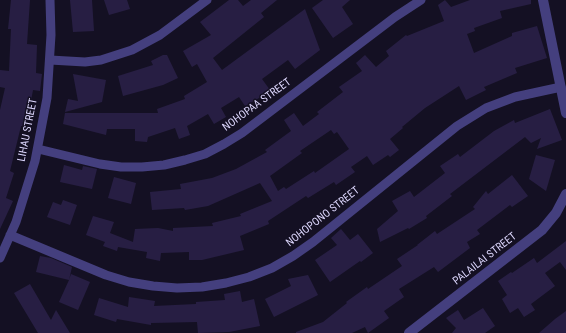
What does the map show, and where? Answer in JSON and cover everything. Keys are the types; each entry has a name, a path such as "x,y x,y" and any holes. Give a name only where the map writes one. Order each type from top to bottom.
{"street":[{"name":"LIHAU STREET","path":"0,258 19,214 38,149 47,98 51,35 50,0"},
{"path":"50,60 84,62 106,59 132,50 160,35 206,0"},
{"name":"NOHOPAA STREET","path":"38,149 100,164 142,167 164,165 205,154 242,133 395,17 421,0"},
{"path":"543,0 566,113"},
{"name":"NOHOPONO STREET","path":"10,235 106,275 129,282 178,288 202,287 249,277 293,256 313,242 457,126 486,108 515,97 561,87"},
{"name":"PALAILAI STREET","path":"409,333 542,230 556,213 566,194"}],"building":[{"path":"11,0 30,0 27,44 37,45 36,73 42,74 40,91 33,90 26,127 21,126 10,171 14,173 6,198 13,201 0,229 0,110 5,88 0,87 0,70 9,71 11,29 8,29"},
{"path":"70,0 92,0 94,31 73,32"},
{"path":"104,0 127,0 130,9 109,15"},
{"path":"229,0 238,0 243,6 251,0 277,0 261,13 264,17 213,58 222,70 305,9 320,50 295,69 288,60 262,79 270,90 259,98 245,106 239,97 221,108 226,117 214,124 208,114 187,126 190,135 179,139 175,128 148,137 147,142 135,141 135,129 107,129 106,135 63,124 65,113 158,113 157,109 185,99 184,96 207,82 197,64 192,67 183,51 211,35 200,22"},
{"path":"323,0 350,0 342,7 353,24 333,38 312,8"},
{"path":"445,0 451,7 470,0 531,0 531,4 500,11 502,18 474,28 475,31 467,34 474,53 512,36 512,33 537,26 547,58 515,68 517,73 484,87 486,90 466,100 459,86 425,108 390,139 399,150 390,157 388,155 373,165 367,156 351,167 355,172 336,185 334,182 308,198 306,196 268,221 269,224 240,236 244,250 202,260 189,260 189,252 161,253 160,261 146,258 147,252 118,247 117,251 103,246 105,242 86,235 93,216 114,222 110,233 133,242 135,229 158,228 173,231 173,228 213,226 212,223 241,216 240,214 272,201 260,183 208,206 185,210 184,208 152,210 150,192 181,189 180,184 212,178 236,169 267,152 265,150 291,131 284,120 294,113 303,126 319,114 317,112 343,92 339,87 362,71 356,63 365,55 376,67 389,56 386,51 406,35 407,36 444,21 438,5","holes":["331,130 334,134 337,132 349,149 315,173 314,171 286,189 284,187 278,191 270,176 302,153 300,151"]},
{"path":"163,55 167,55 178,78 163,85 123,96 118,76 153,65 151,61"},
{"path":"73,74 106,80 102,102 65,112 68,99 78,101"},
{"path":"550,109 562,140 537,149 541,138 531,143 525,137 450,194 452,196 426,216 427,218 409,229 408,228 380,242 377,229 398,211 392,201 410,191 414,197 445,173 440,166 458,154 460,157 494,131 514,120 515,123"},
{"path":"536,155 555,160 546,191 529,179"},
{"path":"64,165 82,170 83,166 97,169 92,189 60,182"},
{"path":"512,175 528,196 512,207 510,205 477,230 480,234 467,242 470,248 438,272 434,267 399,289 404,297 384,311 389,318 368,333 365,327 352,333 296,333 323,322 347,303 346,302 367,287 368,289 402,266 397,259 435,231 437,234 475,209 473,207 486,191 488,194"},
{"path":"114,177 136,183 131,204 108,198"},
{"path":"63,200 77,205 70,225 47,217 53,202 61,205"},
{"path":"341,229 350,240 358,234 373,253 330,282 315,260 337,245 331,238"},
{"path":"566,241 566,270 560,262 545,273 555,286 531,304 535,310 524,317 518,308 510,313 502,299 507,295 498,281 534,258 537,263"},
{"path":"40,256 51,258 72,267 69,280 36,272"},
{"path":"71,274 90,282 78,310 59,302"},
{"path":"308,275 318,295 274,317 265,299 291,286 288,279"},
{"path":"30,284 51,320 56,310 70,333 38,333 14,293"},
{"path":"240,291 242,302 254,299 260,326 229,332 198,333 197,322 151,323 151,325 117,319 116,322 94,315 99,298 128,307 129,297 155,301 154,306 196,304 196,302 225,300 224,294"},
{"path":"483,308 495,326 485,333 452,333 456,328 446,318 458,310 464,320"},
{"path":"566,311 566,333 539,333 555,319"}]}
